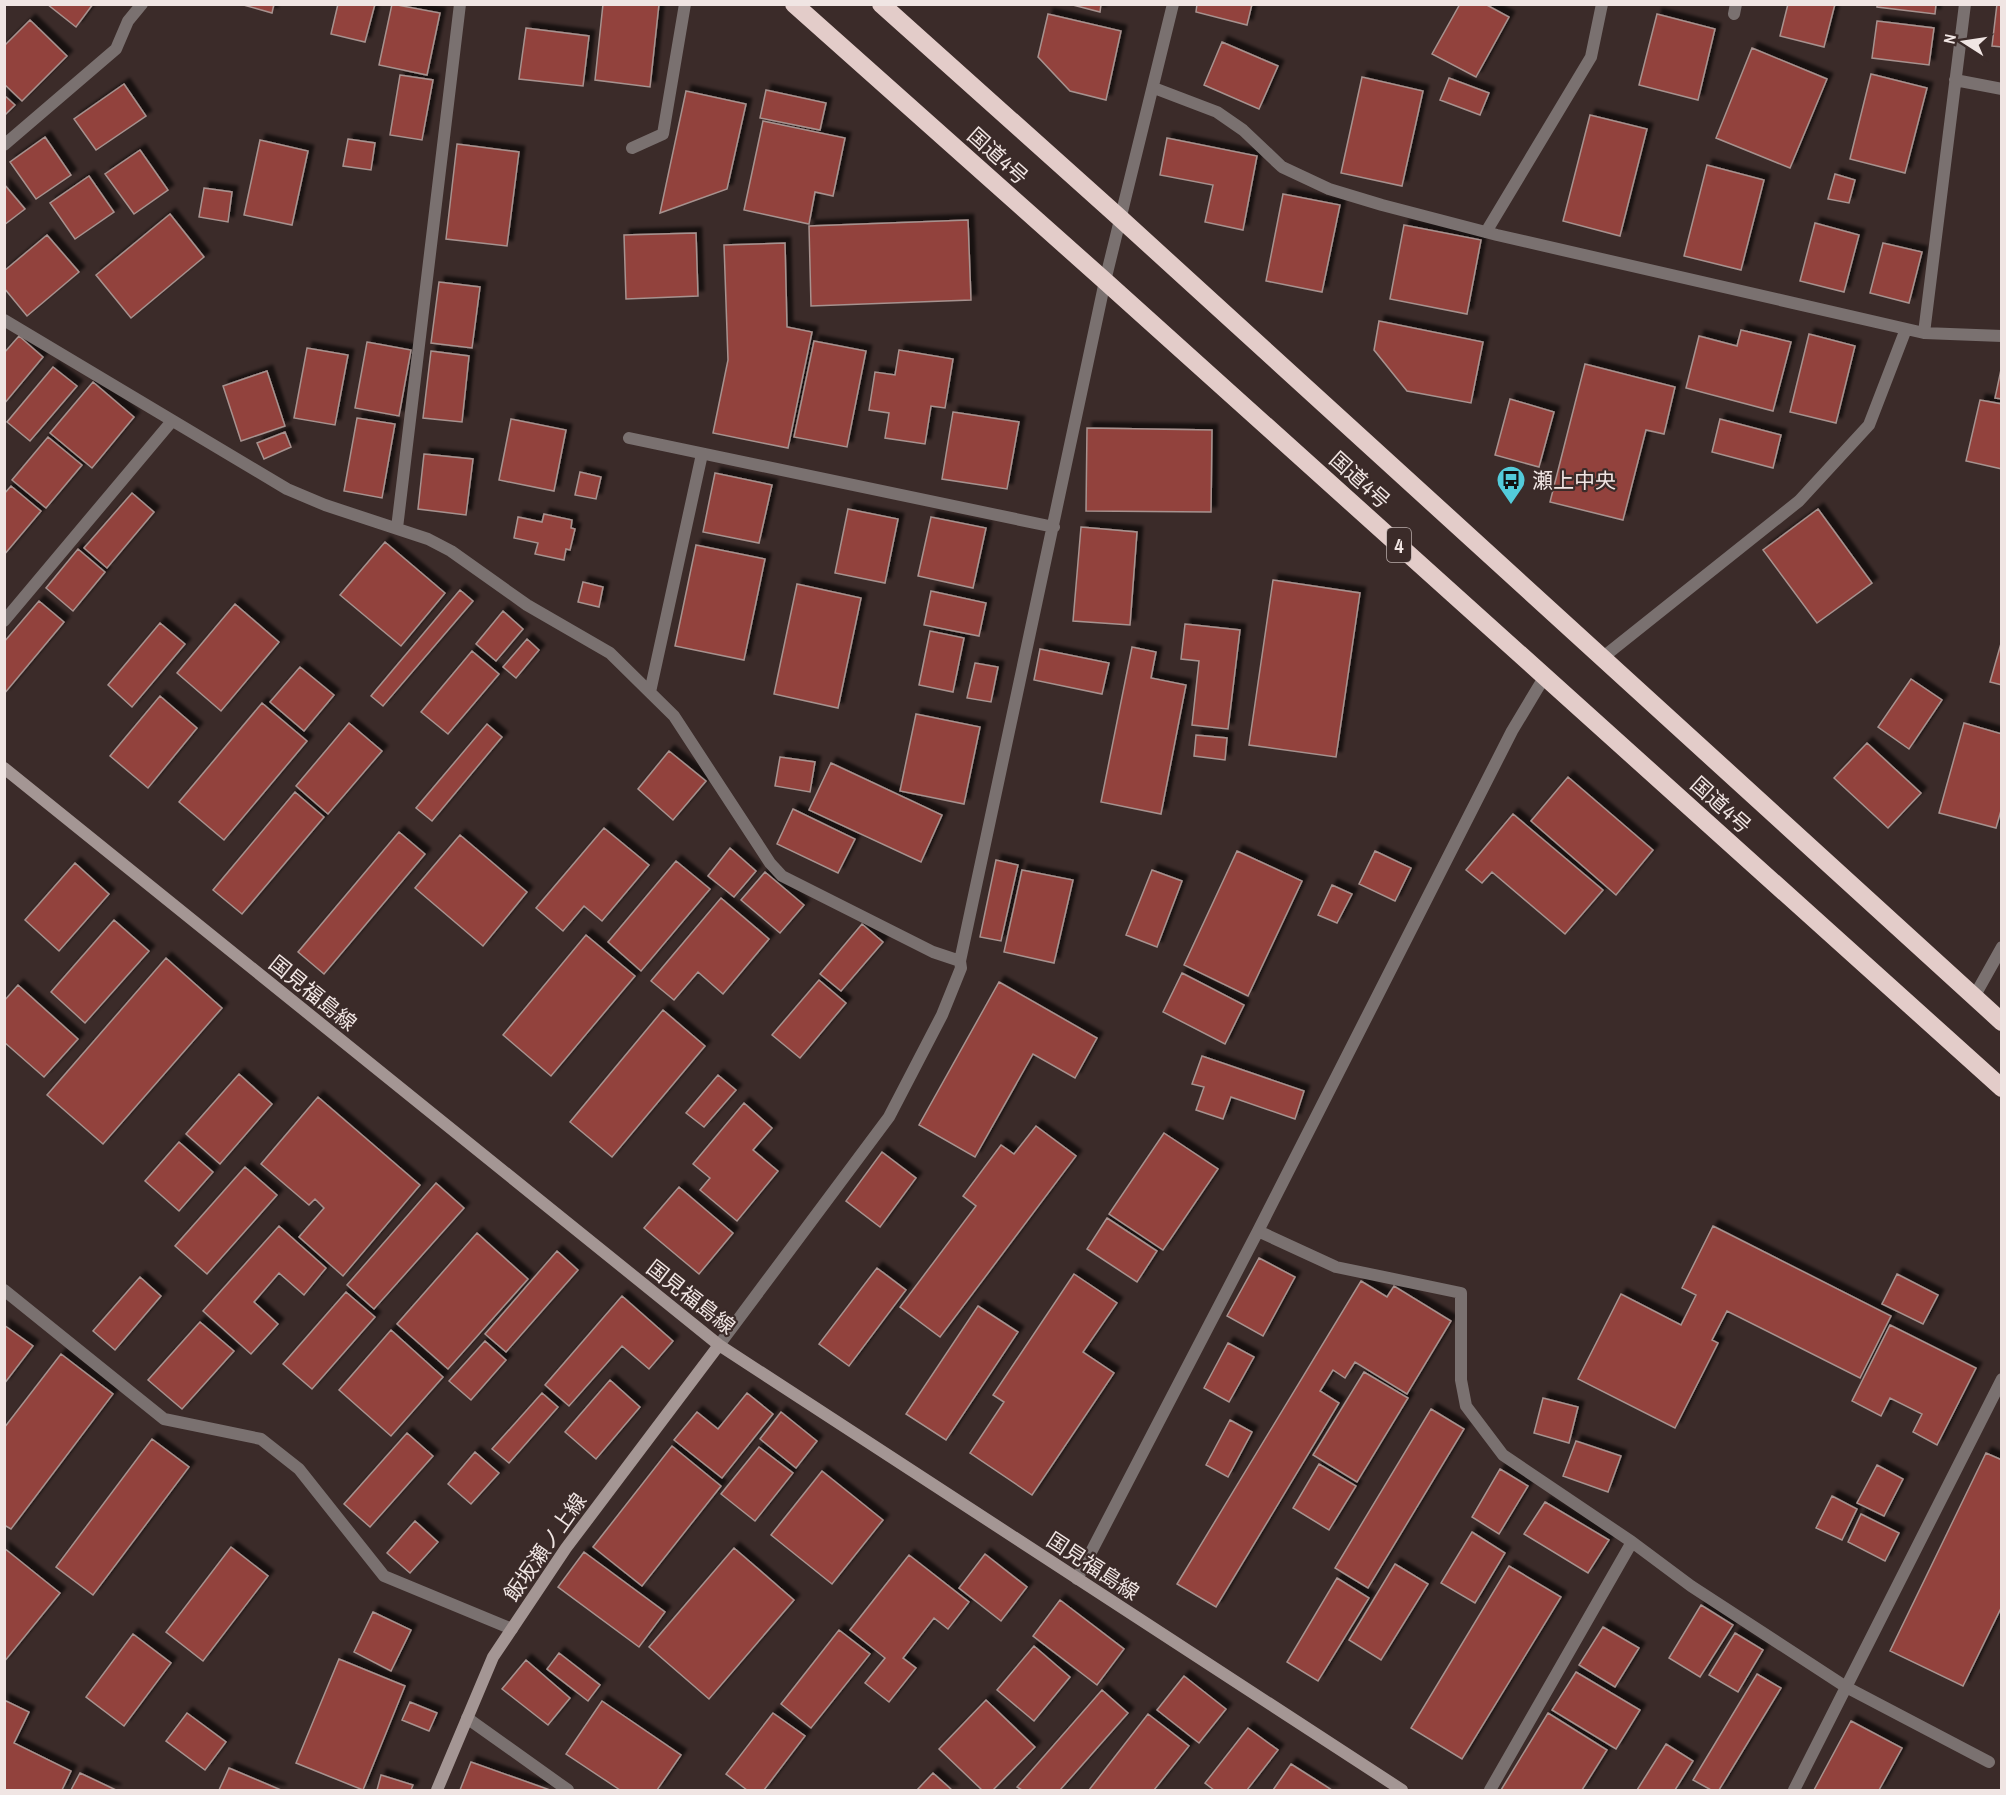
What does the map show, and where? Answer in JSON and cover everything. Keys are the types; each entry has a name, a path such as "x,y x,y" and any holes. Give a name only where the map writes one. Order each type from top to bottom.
{"highway":[{"name":"国道4号","path":"794,4 1545,676 2001,1088"},
{"name":"国道4号","path":"881,4 1121,219 2001,1022"}],"main road":[{"name":"国見福島線","path":"4,768 719,1345 1402,1791"},
{"name":"飯坂瀬ノ上線","path":"437,1791 493,1657 566,1548 719,1345"}],"street":[{"path":"4,145 116,50 128,21 142,4"},
{"path":"397,528 460,4"},
{"path":"632,148 663,134 685,4"},
{"path":"719,1345 889,1117 942,1015 961,968 960,961 1105,281 1173,4"},
{"path":"1486,232 1591,57 1602,4"},
{"path":"1924,333 1965,4"},
{"path":"1955,80 2001,89"},
{"path":"1154,87 1217,112 1243,130 1282,167 1329,189 1486,232 1924,333 2001,336"},
{"path":"4,320 287,489 325,505 428,538 451,551 527,605 610,653 674,716 770,863 782,876 933,952 960,961"},
{"path":"1602,658 1799,501 1869,425 1906,329"},
{"path":"4,621 172,421"},
{"path":"629,438 1054,527"},
{"path":"650,692 702,454"},
{"path":"1077,1579 1258,1232 1512,731 1545,676"},
{"path":"1974,997 2001,947"},
{"path":"1258,1232 1336,1267 1461,1293 1461,1380 1466,1406 1503,1455 1632,1542 1691,1586 1846,1687 1989,1762"},
{"path":"4,1290 164,1419 261,1439 299,1469 384,1576 512,1629"},
{"path":"1794,1791 2001,1379"},
{"path":"1490,1791 1632,1542"},
{"path":"468,1718 568,1791"}],"building":[{"path":"47,4 93,4 76,27"},
{"path":"240,4 274,4 272,13"},
{"path":"338,4 375,4 365,42 331,34"},
{"path":"392,4 440,13 427,75 379,65"},
{"path":"603,4 659,4 650,87 595,80"},
{"path":"1069,4 1101,4 1100,12"},
{"path":"1197,4 1252,4 1247,25 1196,12"},
{"path":"1460,4 1485,4 1509,17 1476,77 1432,54"},
{"path":"1788,4 1835,4 1824,47 1780,36"},
{"path":"1877,4 1936,4 1935,14 1877,7"},
{"path":"1997,4 2002,4 2002,47 1992,46"},
{"path":"1048,14 1121,31 1106,100 1070,91 1038,57"},
{"path":"1657,14 1715,29 1698,100 1639,85"},
{"path":"30,20 67,56 22,101 4,84 4,46"},
{"path":"1877,21 1934,28 1929,65 1872,58"},
{"path":"526,28 589,36 583,86 519,79"},
{"path":"1222,42 1278,66 1259,109 1204,85"},
{"path":"1752,48 1827,79 1790,168 1716,138"},
{"path":"1871,74 1927,88 1905,173 1850,159"},
{"path":"400,75 433,80 422,140 390,135"},
{"path":"1362,77 1423,91 1402,186 1341,173"},
{"path":"1449,78 1489,93 1480,115 1440,100"},
{"path":"124,84 146,116 96,150 74,119"},
{"path":"766,90 826,103 820,130 760,118"},
{"path":"686,91 746,104 727,189 660,213"},
{"path":"4,95 15,105 4,116"},
{"path":"1590,115 1647,129 1620,236 1563,221"},
{"path":"763,121 845,138 833,196 815,192 809,224 744,210"},
{"path":"45,137 71,175 36,199 10,162"},
{"path":"1167,138 1257,156 1243,230 1205,222 1213,185 1160,175"},
{"path":"348,139 375,143 371,170 343,166"},
{"path":"260,140 308,151 292,225 244,215"},
{"path":"457,144 519,152 507,246 446,239"},
{"path":"140,150 168,190 134,214 105,174"},
{"path":"1707,165 1764,180 1741,270 1684,256"},
{"path":"1835,174 1855,180 1849,203 1828,199"},
{"path":"89,176 114,212 75,239 50,203"},
{"path":"4,184 25,209 4,225"},
{"path":"204,188 232,192 228,222 199,217"},
{"path":"1283,194 1340,205 1322,292 1266,281"},
{"path":"170,214 204,257 131,318 96,275"},
{"path":"968,220 971,300 811,306 809,226"},
{"path":"1815,223 1859,235 1844,292 1800,281"},
{"path":"1404,225 1481,240 1467,314 1390,299"},
{"path":"696,233 698,296 626,299 624,235"},
{"path":"47,235 79,272 27,316 4,288 4,271"},
{"path":"785,243 787,327 812,332 788,448 713,433 728,360 724,245"},
{"path":"1883,243 1922,252 1909,303 1870,293"},
{"path":"439,282 480,287 472,348 431,343"},
{"path":"1379,321 1483,342 1471,403 1407,391 1374,350"},
{"path":"1741,330 1791,342 1773,411 1686,388 1699,336 1737,346"},
{"path":"1809,334 1855,346 1836,423 1790,412"},
{"path":"19,336 43,357 4,404 4,353"},
{"path":"814,341 866,351 847,447 794,437"},
{"path":"367,342 411,350 399,416 355,408"},
{"path":"307,348 348,355 335,425 294,418"},
{"path":"899,350 953,359 945,408 931,406 925,444 885,438 889,413 869,410 875,372 895,375"},
{"path":"431,351 469,356 462,422 423,418"},
{"path":"1585,364 1675,387 1664,434 1646,430 1623,520 1550,502"},
{"path":"2002,365 2002,399 1995,398"},
{"path":"53,367 77,386 30,441 7,422"},
{"path":"267,371 285,426 241,441 223,386"},
{"path":"93,382 134,417 92,468 50,433"},
{"path":"1510,399 1554,412 1539,467 1495,455"},
{"path":"1980,400 2002,404 2002,469 1966,461"},
{"path":"953,412 1019,422 1007,489 942,479"},
{"path":"357,418 395,424 382,498 344,491"},
{"path":"511,419 566,430 554,491 499,480"},
{"path":"1720,419 1781,435 1773,468 1712,452"},
{"path":"1087,428 1212,430 1211,512 1086,511"},
{"path":"285,432 291,447 264,459 257,443"},
{"path":"48,437 82,465 46,508 12,480"},
{"path":"424,454 473,459 466,515 418,509"},
{"path":"580,472 601,477 596,499 575,495"},
{"path":"715,473 772,485 759,543 703,532"},
{"path":"11,486 41,511 4,555 4,494"},
{"path":"132,493 154,512 107,568 84,548"},
{"path":"848,509 898,519 885,583 835,573"},
{"path":"1818,509 1872,583 1817,623 1763,550"},
{"path":"544,514 572,520 571,528 575,529 570,550 566,549 564,560 535,554 538,543 514,538 518,517 542,522"},
{"path":"931,517 986,528 973,588 918,576"},
{"path":"1081,527 1137,532 1130,625 1073,621"},
{"path":"385,542 445,593 401,646 340,595"},
{"path":"696,545 765,559 744,660 675,646"},
{"path":"78,549 105,572 73,611 46,588"},
{"path":"1273,580 1360,593 1336,757 1249,745"},
{"path":"583,582 603,587 599,607 578,602"},
{"path":"797,584 861,598 838,708 774,694"},
{"path":"460,590 473,601 383,706 371,696"},
{"path":"931,591 986,603 979,636 924,625"},
{"path":"39,601 64,622 4,694 4,642"},
{"path":"235,604 279,642 221,711 177,673"},
{"path":"503,611 523,629 496,661 476,644"},
{"path":"160,623 185,644 132,707 108,685"},
{"path":"1185,624 1240,630 1228,729 1192,725 1199,661 1181,659"},
{"path":"930,631 964,638 953,692 919,685"},
{"path":"527,639 539,650 516,678 503,667"},
{"path":"2002,640 2002,685 1990,682"},
{"path":"1132,647 1156,652 1151,678 1186,685 1161,814 1101,802"},
{"path":"1040,649 1109,663 1102,694 1034,680"},
{"path":"472,651 499,674 448,734 421,712"},
{"path":"975,663 998,667 991,702 967,698"},
{"path":"300,667 334,695 304,731 270,702"},
{"path":"1911,679 1942,700 1909,749 1878,727"},
{"path":"160,696 197,728 148,788 110,756"},
{"path":"262,703 307,741 224,840 179,802"},
{"path":"916,714 980,727 964,804 900,791"},
{"path":"349,723 382,751 328,814 296,786"},
{"path":"1964,723 2002,734 2002,807 1996,828 1939,813"},
{"path":"487,724 502,737 432,821 416,808"},
{"path":"1196,735 1227,738 1225,760 1194,756"},
{"path":"1867,743 1921,793 1888,828 1834,778"},
{"path":"669,751 706,781 673,820 638,789"},
{"path":"780,757 815,762 810,792 775,786"},
{"path":"831,763 942,815 921,862 809,810"},
{"path":"1568,777 1653,850 1616,895 1531,821"},
{"path":"295,792 324,817 242,914 213,890"},
{"path":"793,809 855,839 838,873 777,844"},
{"path":"1513,814 1603,890 1565,934 1492,872 1482,883 1466,870"},
{"path":"604,828 649,865 602,921 584,906 563,931 536,908"},
{"path":"399,832 425,854 324,974 298,952"},
{"path":"460,835 527,892 483,946 415,888"},
{"path":"730,848 756,871 734,897 708,876"},
{"path":"1237,851 1302,881 1248,996 1184,965"},
{"path":"1375,851 1411,868 1395,901 1359,884"},
{"path":"996,860 1018,865 1001,941 980,937"},
{"path":"676,861 710,889 641,971 608,942"},
{"path":"75,863 109,894 59,951 25,920"},
{"path":"1022,870 1073,880 1054,963 1004,952"},
{"path":"1152,870 1182,881 1157,947 1126,935"},
{"path":"765,872 804,905 780,933 741,900"},
{"path":"1332,885 1352,894 1337,923 1318,915"},
{"path":"721,898 769,939 723,994 698,972 674,1000 651,981"},
{"path":"114,920 149,951 85,1023 51,992"},
{"path":"862,924 883,942 841,991 820,974"},
{"path":"586,935 635,976 551,1076 503,1035"},
{"path":"166,958 222,1008 103,1144 47,1095"},
{"path":"1182,973 1244,1005 1225,1044 1163,1012"},
{"path":"819,980 846,1003 800,1058 772,1035"},
{"path":"999,982 1097,1038 1075,1078 1033,1054 975,1157 919,1125"},
{"path":"18,985 78,1039 44,1077 4,1042 4,1001"},
{"path":"663,1010 705,1046 612,1157 570,1122"},
{"path":"1202,1056 1304,1091 1295,1119 1231,1097 1223,1119 1196,1110 1204,1087 1192,1084"},
{"path":"239,1074 272,1104 220,1164 186,1134"},
{"path":"718,1075 736,1090 704,1127 686,1113"},
{"path":"318,1097 420,1185 343,1276 299,1237 324,1208 315,1199 309,1205 261,1164"},
{"path":"744,1103 772,1128 753,1150 778,1171 737,1221 700,1190 710,1178 693,1164"},
{"path":"1036,1126 1076,1156 940,1337 900,1307 976,1206 963,1196 1001,1145 1014,1154"},
{"path":"1164,1133 1218,1169 1163,1250 1109,1214"},
{"path":"179,1142 213,1172 179,1211 145,1181"},
{"path":"882,1152 916,1178 880,1227 846,1201"},
{"path":"245,1167 277,1195 207,1274 175,1246"},
{"path":"436,1183 464,1208 374,1309 347,1285"},
{"path":"679,1187 733,1233 699,1274 644,1228"},
{"path":"1107,1218 1157,1251 1137,1282 1087,1249"},
{"path":"279,1226 326,1268 304,1295 279,1273 254,1302 278,1324 251,1354 203,1311"},
{"path":"1713,1226 1891,1316 1860,1378 1727,1311 1712,1340 1718,1343 1675,1428 1578,1379 1621,1294 1681,1325 1696,1295 1682,1288"},
{"path":"477,1233 528,1279 448,1369 397,1324"},
{"path":"557,1251 578,1270 506,1352 485,1334"},
{"path":"1259,1258 1295,1277 1263,1336 1227,1316"},
{"path":"877,1268 906,1290 849,1366 819,1344"},
{"path":"1074,1274 1117,1303 1083,1352 1114,1373 1032,1495 970,1453 1004,1402 993,1395"},
{"path":"1897,1274 1938,1295 1923,1324 1882,1304"},
{"path":"140,1277 161,1296 115,1350 93,1331"},
{"path":"1361,1281 1387,1297 1394,1286 1451,1321 1407,1394 1355,1362 1345,1378 1333,1370 1320,1391 1339,1403 1216,1607 1177,1584"},
{"path":"346,1292 375,1317 312,1389 283,1364"},
{"path":"622,1296 673,1341 649,1369 622,1346 569,1406 545,1385"},
{"path":"978,1306 1018,1332 946,1440 906,1414"},
{"path":"200,1322 234,1351 182,1409 148,1380"},
{"path":"4,1325 33,1346 4,1384"},
{"path":"1890,1325 1976,1368 1937,1445 1913,1432 1922,1414 1890,1398 1881,1416 1852,1401"},
{"path":"391,1330 443,1377 391,1436 339,1390"},
{"path":"485,1341 506,1360 471,1400 449,1381"},
{"path":"1228,1343 1254,1357 1229,1402 1204,1388"},
{"path":"61,1354 113,1394 11,1529 4,1525 4,1428"},
{"path":"1364,1372 1408,1398 1357,1482 1313,1455"},
{"path":"610,1380 640,1407 596,1459 565,1432"},
{"path":"542,1393 558,1407 509,1463 492,1449"},
{"path":"747,1393 773,1414 722,1478 674,1440 697,1412 718,1429"},
{"path":"1543,1398 1578,1407 1569,1443 1534,1433"},
{"path":"1431,1409 1464,1429 1368,1588 1335,1568"},
{"path":"781,1412 817,1441 796,1468 760,1439"},
{"path":"1230,1420 1252,1432 1228,1477 1206,1465"},
{"path":"407,1433 433,1456 370,1527 344,1504"},
{"path":"152,1439 189,1467 93,1595 56,1567"},
{"path":"1576,1441 1621,1456 1608,1492 1563,1476"},
{"path":"672,1446 721,1486 642,1586 593,1547"},
{"path":"759,1447 793,1473 755,1521 721,1494"},
{"path":"475,1452 499,1473 471,1504 448,1484"},
{"path":"1986,1453 2002,1460 2002,1606 1963,1686 1890,1651"},
{"path":"1319,1464 1356,1486 1329,1530 1293,1508"},
{"path":"1877,1465 1903,1479 1884,1516 1857,1503"},
{"path":"1500,1469 1528,1486 1499,1534 1472,1517"},
{"path":"822,1471 883,1520 832,1584 771,1535"},
{"path":"1832,1496 1857,1509 1842,1540 1816,1528"},
{"path":"1545,1502 1609,1540 1588,1573 1524,1534"},
{"path":"1861,1514 1899,1533 1885,1561 1848,1542"},
{"path":"415,1521 438,1542 410,1573 387,1553"},
{"path":"1472,1532 1505,1553 1475,1603 1441,1583"},
{"path":"231,1547 268,1576 203,1661 166,1632"},
{"path":"4,1548 60,1593 4,1662"},
{"path":"734,1548 794,1600 709,1699 649,1647"},
{"path":"584,1552 665,1612 639,1647 558,1587"},
{"path":"985,1554 1027,1587 1001,1621 959,1588"},
{"path":"909,1555 969,1602 948,1629 934,1618 903,1658 916,1668 889,1702 865,1683 885,1658 850,1630"},
{"path":"1395,1564 1428,1584 1381,1660 1349,1640"},
{"path":"1509,1566 1561,1597 1462,1759 1411,1728"},
{"path":"1337,1578 1369,1598 1318,1681 1287,1662"},
{"path":"1060,1600 1124,1649 1097,1685 1033,1636"},
{"path":"1701,1605 1733,1625 1700,1677 1669,1658"},
{"path":"373,1612 411,1630 391,1671 354,1652"},
{"path":"1603,1627 1639,1648 1615,1687 1579,1665"},
{"path":"839,1630 870,1654 811,1728 781,1704"},
{"path":"1735,1633 1763,1650 1738,1692 1709,1675"},
{"path":"133,1634 171,1663 124,1726 86,1697"},
{"path":"1034,1646 1070,1677 1034,1721 997,1690"},
{"path":"559,1653 600,1685 588,1701 547,1669"},
{"path":"339,1659 405,1686 363,1790 296,1763"},
{"path":"526,1660 570,1698 548,1725 502,1689"},
{"path":"1576,1672 1640,1710 1616,1749 1552,1710"},
{"path":"1757,1674 1781,1688 1719,1790 1711,1790 1693,1780"},
{"path":"1184,1676 1226,1709 1199,1743 1157,1710"},
{"path":"1102,1690 1128,1713 1060,1790 1022,1790 1017,1787"},
{"path":"4,1700 29,1712 14,1743 71,1771 62,1790 4,1790"},
{"path":"986,1700 1035,1747 993,1790 982,1790 939,1749"},
{"path":"602,1701 681,1755 657,1790 620,1790 566,1754"},
{"path":"410,1702 437,1713 429,1731 402,1720"},
{"path":"187,1713 226,1742 205,1770 166,1741"},
{"path":"773,1713 805,1736 764,1790 747,1790 726,1774"},
{"path":"1548,1713 1607,1750 1582,1790 1501,1790"},
{"path":"1148,1714 1189,1746 1154,1790 1089,1790"},
{"path":"1851,1721 1902,1748 1879,1790 1814,1790"},
{"path":"1248,1728 1278,1750 1247,1790 1214,1790 1205,1783"},
{"path":"1666,1744 1693,1761 1675,1790 1637,1790"},
{"path":"471,1762 550,1790 460,1790"},
{"path":"1291,1764 1332,1790 1273,1790"},
{"path":"229,1768 281,1790 219,1790"},
{"path":"80,1773 116,1790 71,1790"},
{"path":"933,1773 952,1790 917,1790"},
{"path":"381,1775 413,1785 411,1790 377,1790"}],"place":[{"name":"瀬上中央","path":"1511,506"}]}
